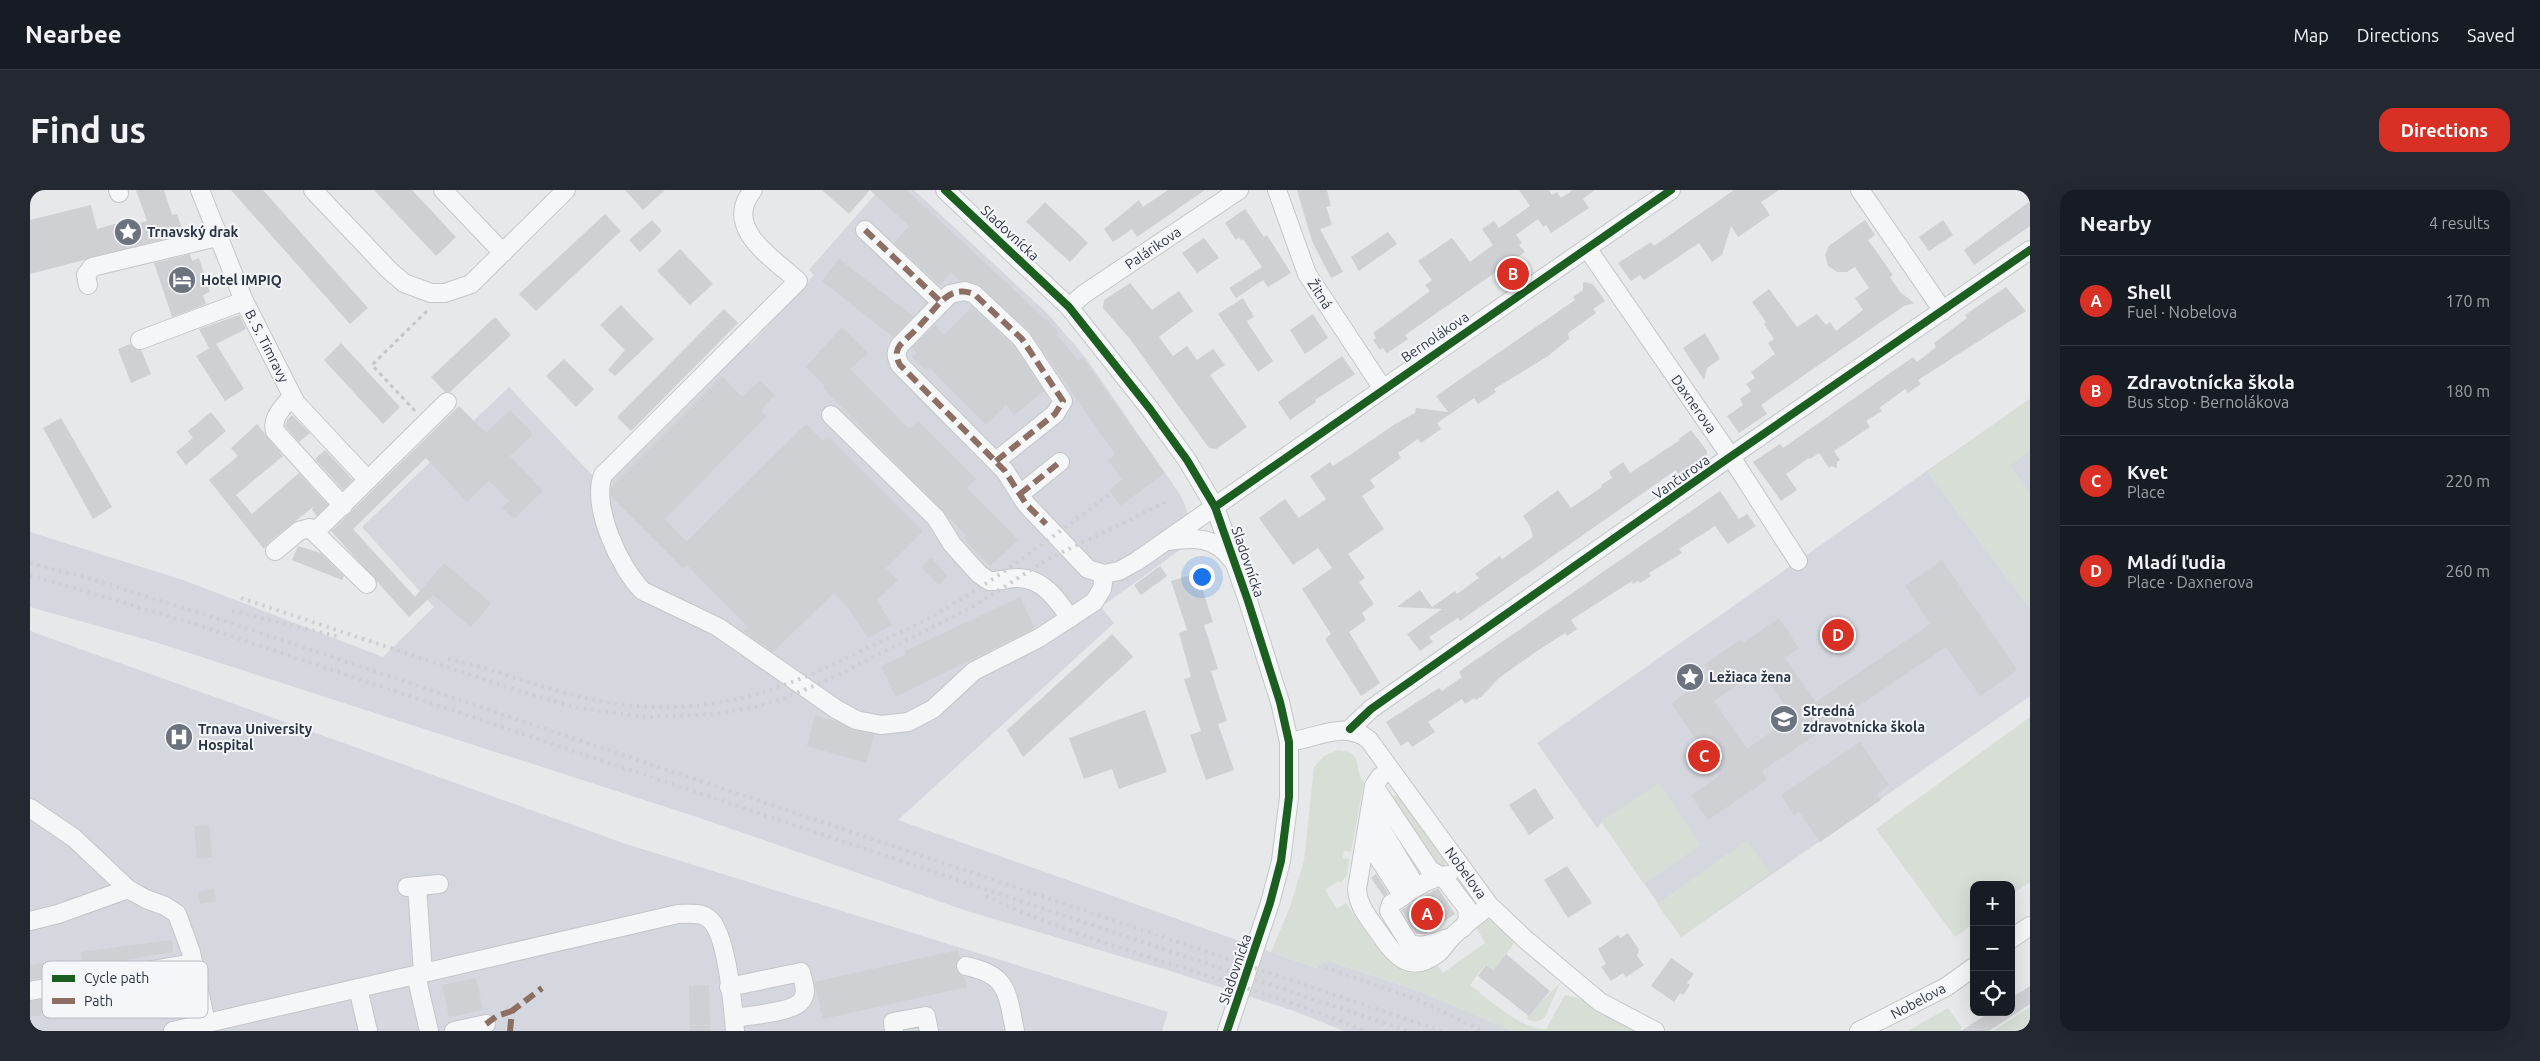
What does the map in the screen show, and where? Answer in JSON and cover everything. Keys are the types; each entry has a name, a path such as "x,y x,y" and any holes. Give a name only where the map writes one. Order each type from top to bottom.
{"street":[{"name":"B. S. Timravy","path":"200,190 217,237 244,300 292,396 304,415 368,480"},
{"path":"313,190 404,283 431,293 445,293 471,284 566,190"},
{"path":"443,190 503,253"},
{"path":"753,190 742,210 744,226 751,238 798,281 603,475 599,486 599,500 615,547 634,582 644,591 718,627 836,709 856,720 881,725 908,722 933,709 974,671 1039,638 1094,602 1099,596 1104,574 1088,569 1020,494 996,461 897,358 896,350 900,345 941,302 957,291 974,294 1022,339 1061,395 1063,401 1055,414 996,461"},
{"name":"Sladovnícka","path":"945,190 1068,307 1187,460 1215,507 1237,567 1277,693 1289,742 1289,797 1281,861 1270,903 1227,1031"},
{"name":"Palárikova","path":"1068,307 1084,294 1239,190"},
{"name":"Žitná","path":"1277,190 1307,274 1383,388"},
{"name":"Bernolákova","path":"1104,574 1119,572 1167,541 1383,388 1672,190"},
{"path":"1860,190 1944,310"},
{"path":"865,230 941,302"},
{"path":"88,285 86,275 92,267 217,237"},
{"name":"Daxnerova","path":"1587,248 1731,457 1798,561"},
{"name":"Vančurova","path":"1350,729 1371,709 2030,250"},
{"path":"140,340 244,300"},
{"path":"292,396 276,417 273,424 274,431 343,506"},
{"path":"316,531 447,402"},
{"path":"831,415 936,518 952,544 979,574 989,581 1016,578 1029,579 1056,597 1070,618"},
{"path":"1020,494 1060,462"},
{"path":"275,551 305,528 316,531 367,584"},
{"path":"1167,541 1203,539 1214,543 1226,551 1237,567"},
{"path":"1289,742 1350,729"},
{"name":"Nobelova","path":"1350,729 1361,733 1369,740 1489,905 1541,953 1600,1002 1655,1031"},
{"path":"1374,786 1430,870 1444,878 1467,908 1468,920 1439,952 1423,962 1410,963 1401,959 1392,950 1360,906 1357,889 1374,786 1380,777 1389,770"},
{"path":"1371,805 1383,832 1403,896"},
{"path":"30,808 74,838 128,888 178,914 192,961"},
{"path":"1366,829 1374,851 1403,896"},
{"path":"1357,889 1365,899 1373,904 1403,896 1440,876 1450,875 1462,868"},
{"path":"429,1031 419,974 412,887 439,884"},
{"path":"30,921 128,888"},
{"path":"1403,896 1389,912 1409,942 1414,946 1421,946 1457,933 1489,905"},
{"path":"173,1031 678,914 693,913 708,917 721,936 735,1024 793,1008 802,1000 805,990 801,972 729,986"},
{"path":"2015,936 2030,926"},
{"path":"966,966 986,971 998,977 1008,997 1016,1031"},
{"name":"Nobelova","path":"1859,1031 1946,987 1970,970"},
{"path":"358,988 368,1031"},
{"path":"894,1031 892,1022 926,1016 929,1031"},
{"path":"205,1018 206,1023"},
{"path":"454,1031 486,1024"}],"path":[{"path":"426,422 372,365 445,293"}],"shaded area":[{"path":"879,190 914,190 1048,314 1085,357 1181,496 1201,546 1184,547 1101,607 1114,623 898,820 1316,968 1322,962 1329,961 1419,991 1513,1031 1344,1031 1294,1011 1167,970 967,911 700,818 155,642 30,607 30,532 183,580 383,657 434,607 362,527 509,387 593,476 734,339 751,344 814,275 809,270"},
{"name":"Stredná zdravotnícka škola","path":"2030,399 2030,696 1681,937 1602,822 1597,828 1537,743"},
{"path":"2030,399 2030,450 2011,466 2030,493 2030,609 1927,472"},
{"name":"Trnava University Hospital","path":"30,631 626,844 1168,1012 1162,1031 30,1031"},
{"path":"2030,717 2030,882 2015,892 2015,881 1970,881 1970,926 1955,937 1876,829"},
{"path":"1338,750 1347,752 1356,758 1360,777 1364,782 1351,852 1344,851 1343,858 1349,859 1347,875 1341,883 1338,881 1325,890 1337,909 1346,903 1374,944 1378,942 1396,965 1409,973 1417,973 1436,963 1443,973 1485,943 1476,927 1485,916 1515,942 1506,954 1542,1001 1560,983 1545,1017 1538,1021 1532,1021 1526,1019 1537,1005 1485,965 1470,985 1496,1006 1527,1025 1546,1029 1565,995 1584,1000 1637,1031 1513,1031 1419,991 1345,966 1328,961 1322,962 1316,968 1271,952 1290,907 1304,861 1314,767 1324,756"},
{"path":"1659,783 1701,845 1644,884 1601,821"},
{"path":"1395,795 1401,797 1445,862 1445,868 1440,868 1421,841 1414,836 1392,798"},
{"path":"1747,840 1770,873 1681,937 1657,904"},
{"path":"2030,1007 2030,1031 1993,1031"},
{"path":"1948,1008 1962,1028 1960,1031 1908,1031"}],"building":[{"path":"136,190 164,190 172,215 177,214 184,234 30,274 30,220 91,205 97,229 118,223 120,229 147,221"},
{"path":"231,190 263,190 368,308 350,324"},
{"path":"374,190 412,190 456,237 436,256"},
{"path":"625,190 665,190 643,210"},
{"path":"822,190 870,190 849,214"},
{"path":"870,190 907,190 1059,332 1057,335 1078,360 1082,357 1165,473 1120,506 1109,490 1122,480 1108,460 1115,454 1029,331 978,284 960,281 951,273 940,285 894,243 909,226"},
{"path":"1168,190 1205,190 1137,237 1132,229 1113,242 1104,229 1139,200 1143,207"},
{"path":"1297,190 1327,190 1331,206 1326,207 1332,225 1320,229 1343,272 1331,278 1312,241"},
{"path":"1519,190 1549,190 1552,195 1557,192 1561,198 1573,190 1595,190 1583,199 1589,208 1551,233 1546,225 1543,227 1538,219 1516,235 1522,243 1519,245 1525,252 1405,335 1408,339 1387,353 1383,348 1380,350 1373,340 1376,338 1373,333 1430,291 1425,285 1432,280 1418,261 1452,238 1470,262 1493,245 1482,229 1494,221 1499,228 1530,206"},
{"path":"1734,190 1779,190 1761,202 1770,215 1738,237 1731,226 1722,255 1712,262 1699,243 1644,280 1640,275 1631,281 1618,263 1651,242 1654,246"},
{"path":"2030,201 2030,226 1974,265 1964,250"},
{"path":"1045,202 1088,243 1070,262 1026,222"},
{"path":"1245,209 1264,237 1267,235 1291,273 1268,287 1263,280 1236,298 1229,288 1262,267 1243,239 1241,241 1239,237 1236,240 1225,223"},
{"path":"605,214 621,231 536,311 519,294"},
{"path":"652,220 662,231 640,252 629,240"},
{"path":"1865,220 1875,235 1868,240 1893,275 1890,277 1900,292 1914,303 1904,306 1761,405 1767,414 1739,433 1727,416 1743,405 1740,399 1751,391 1746,384 1755,378 1751,372 1775,354 1768,343 1774,339 1764,324 1766,322 1752,302 1769,289 1797,327 1817,314 1826,325 1830,322 1836,331 1863,310 1855,298 1869,288 1855,267 1847,272 1837,272 1828,266 1825,255 1829,246"},
{"path":"1943,220 1953,235 1929,251 1919,237"},
{"path":"1388,232 1397,244 1359,271 1351,257"},
{"path":"1204,238 1219,258 1197,273 1182,253"},
{"path":"680,249 713,284 690,305 657,271"},
{"path":"190,254 192,261 199,258 210,292 203,295 206,304 172,317 154,263"},
{"path":"839,259 913,316 893,337 822,281"},
{"path":"1583,282 1593,284 1605,301 1593,309 1596,313 1568,333 1569,339 1548,356 1494,389 1496,392 1478,404 1474,398 1437,423 1441,429 1421,443 1418,439 1398,453 1401,458 1370,480 1375,487 1362,496 1384,529 1348,554 1365,578 1359,582 1374,604 1362,613 1366,620 1349,632 1380,683 1361,696 1325,639 1331,634 1302,589 1332,568 1318,548 1293,565 1259,518 1285,499 1299,518 1326,499 1310,476 1330,462 1333,466 1395,424 1415,413 1416,408 1448,412 1436,396 1575,300 1573,297 1583,290"},
{"path":"1130,283 1152,310 1179,291 1193,311 1159,337 1173,356 1187,346 1197,360 1213,349 1225,365 1210,375 1247,427 1216,449 1209,448 1130,339 1103,308 1104,300"},
{"path":"2006,287 2026,311 1918,380 1921,384 1908,393 1905,389 1879,408 1882,411 1866,421 1870,427 1834,451 1840,460 1837,462 1837,468 1831,466 1829,468 1819,453 1786,474 1797,490 1781,501 1753,462 1780,444 1783,448 1913,357 1917,362 1936,347 1934,343 1967,318 1965,315"},
{"path":"1243,298 1254,317 1247,321 1273,361 1258,372 1218,314"},
{"path":"621,305 654,339 615,376 608,370 625,350 600,325"},
{"path":"972,307 1014,346 1044,391 1014,415 1006,405 986,425 929,367 926,371 912,357 917,353 912,348 935,325 944,335"},
{"path":"724,309 738,323 631,431 617,417"},
{"path":"1313,314 1328,338 1305,354 1290,330"},
{"path":"239,315 246,329 216,344 244,389 225,401 196,356 211,347 209,348 199,329"},
{"path":"495,317 511,335 450,392 445,392 431,377"},
{"path":"842,327 868,353 850,369 909,429 918,421 976,479 967,488 1018,540 990,566 964,539 967,536 823,388 825,386 806,367"},
{"path":"1705,333 1720,359 1707,368 1704,380 1683,348"},
{"path":"341,343 400,407 383,424 324,360"},
{"path":"130,344 134,348 141,350 151,374 131,383 118,349"},
{"path":"1342,356 1355,374 1315,400 1316,402 1290,420 1278,402"},
{"path":"564,359 594,389 576,407 546,376"},
{"path":"722,376 742,397 760,380 775,395 761,410 767,416 665,519 686,541 688,540 806,424 823,441 828,436 923,531 886,568 898,580 877,600 892,625 868,638 849,609 834,593 773,652 744,631 748,627 687,565 683,568 611,496 611,487"},
{"path":"459,406 486,433 510,410 533,434 510,456 543,491 514,519 502,507 509,501 489,481 467,502 426,458 353,529 415,597 444,563 491,603 471,627 433,595 409,617 331,531"},
{"path":"211,412 226,431 186,465 176,452 193,438 188,431"},
{"path":"292,415 310,433 299,442 285,426 287,420"},
{"path":"61,418 112,507 93,519 43,428"},
{"path":"257,424 283,456 236,495 252,514 299,473 328,505 317,516 312,510 313,507 268,543 264,549 209,480 238,456 231,448"},
{"path":"1691,430 1707,451 1706,457 1680,476 1676,470 1460,621 1458,618 1429,637 1433,642 1420,651 1407,634 1442,609 1397,607 1420,590 1432,607 1455,591 1457,594 1479,578 1475,574 1500,556 1502,559 1533,537 1530,526 1523,516 1558,490 1571,508 1602,487 1601,485 1612,478 1609,472 1623,462 1630,473 1680,440"},
{"path":"325,450 353,480 343,490 315,459"},
{"path":"1720,491 1739,519 1747,514 1756,526 1728,544 1715,526 1679,549 1682,553 1649,573 1651,576 1640,583 1638,581 1633,584 1632,581 1571,620 1577,629 1567,636 1565,633 1534,653 1499,678 1482,696 1476,700 1474,698 1465,704 1462,699 1428,722 1435,732 1412,747 1408,741 1401,746 1386,722 1439,688 1442,691 1462,677 1459,672 1464,668"},
{"path":"298,546 321,553 344,576 342,580 292,560"},
{"path":"931,558 948,576 939,585 921,567"},
{"path":"1942,560 2017,670 1980,696 1946,647 1762,771 1767,780 1708,820 1691,795 1720,775 1671,703 1711,676 1704,665 1740,640 1743,643 1779,618 1799,648 1785,658 1816,702 1930,624 1905,586","holes":["1752,675 1756,681 1764,676 1793,717 1747,749 1714,701"]},
{"path":"1160,566 1167,576 1141,595 1134,585"},
{"path":"1197,573 1213,622 1204,625 1218,669 1211,671 1227,721 1218,724 1234,770 1206,780 1190,735 1201,731 1184,679 1191,677 1179,633 1187,630 1171,581"},
{"path":"1020,597 1035,628 896,697 881,666 906,654 905,651"},
{"path":"1112,634 1133,657 1023,757 1007,730"},
{"path":"1145,710 1167,772 1119,789 1112,769 1084,779 1069,738"},
{"path":"815,715 854,730 874,734 866,763 807,746"},
{"path":"1860,742 1889,785 1877,794 1881,800 1820,842 1799,812 1794,815 1781,795"},
{"path":"1535,788 1554,818 1529,835 1509,805"},
{"path":"209,825 212,857 197,858 194,826"},
{"path":"1567,866 1592,903 1568,918 1544,880"},
{"path":"1376,874 1388,893 1384,897 1371,878"},
{"path":"214,888 216,901 200,904 198,892"},
{"path":"1438,888 1455,914 1425,934 1416,934 1401,910"},
{"path":"1628,933 1639,950 1637,956 1644,965 1626,977 1623,973 1611,981 1601,967 1606,964 1598,949 1618,935 1620,938"},
{"path":"172,940 173,952 119,961 82,961 81,952"},
{"path":"958,950 960,958 956,968 964,976 967,987 823,1019 814,982"},
{"path":"1506,954 1550,991 1529,1016 1478,976 1486,965 1493,971"},
{"path":"1671,958 1694,974 1687,983 1690,985 1683,995 1680,993 1674,1002 1651,986"},
{"path":"42,963 42,978 30,980 30,965"},
{"path":"476,978 483,1010 449,1017 442,985"},
{"path":"709,985 710,1031 690,1031 689,986"},
{"path":"2030,986 2030,1004 2015,1014 2015,995"},
{"path":"42,999 42,1015 30,1017 30,1001"},
{"path":"1984,1016 2012,1016 1989,1031 1961,1031"}],"railway":[{"path":"448,659 471,664 581,697 627,705 692,706 751,696 807,676 936,614 1009,568 1110,494"},
{"path":"241,598 519,691 578,708 648,717 716,714 759,706 785,698 832,678 974,606 1048,559 1166,502"},
{"path":"30,563 88,578 231,623 1442,1031"},
{"path":"30,575 192,623 1408,1031"},
{"path":"232,611 340,637"},
{"path":"986,896 1079,934 1271,996 1365,1031"},
{"path":"1325,967 1418,1000 1483,1031"}],"marked path":[{"path":"865,230 941,302"},
{"path":"996,461 1055,414 1063,401 1022,339 974,294 958,292 951,294 939,303 918,328 900,345 897,352 900,365 1005,471 1026,504 1046,524"},
{"path":"1020,494 1060,462"},
{"path":"510,1031 512,1011 542,988"},
{"path":"486,1024 497,1016 512,1011"}],"cycle path":[{"path":"945,190 1069,307 1150,409 1187,460 1215,507 1248,601 1280,702 1289,742 1289,797 1281,861 1270,903 1227,1031"},
{"path":"1215,507 1671,190"},
{"path":"1350,729 1371,709 1717,466 2030,250"}],"place":[{"name":"Trnavský drak","path":"128,232"},
{"name":"Zdravotnícka škola","path":"1513,274"},
{"name":"Hotel IMPIQ","path":"182,280"},
{"name":"Mladí ľudia","path":"1838,635"},
{"name":"Ležiaca žena","path":"1690,677"},
{"name":"Stredná zdravotnícka škola","path":"1784,719"},
{"name":"Trnava University Hospital","path":"179,737"},
{"name":"Kvet","path":"1704,756"},
{"name":"Shell","path":"1427,914"}]}
